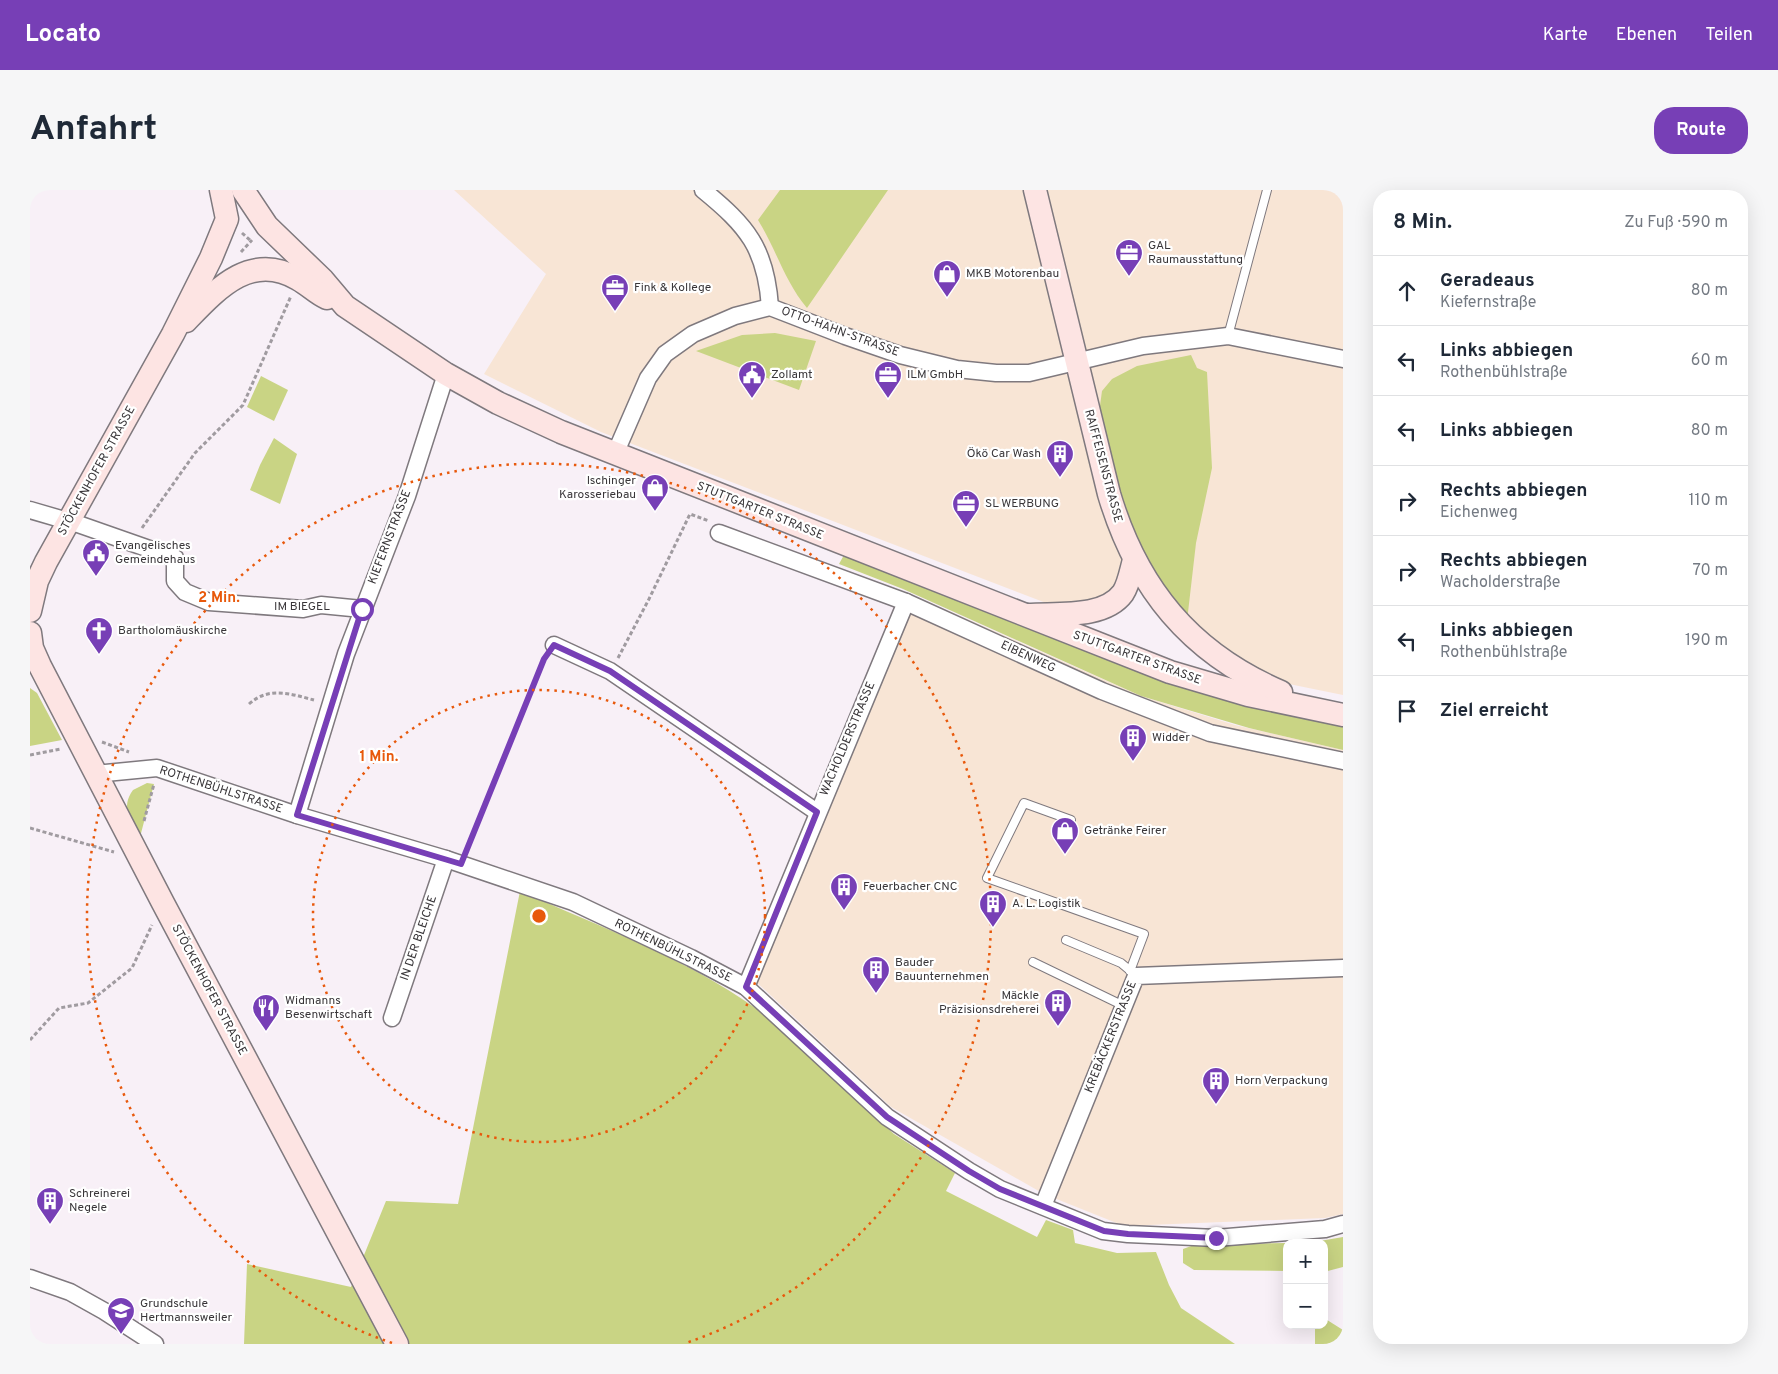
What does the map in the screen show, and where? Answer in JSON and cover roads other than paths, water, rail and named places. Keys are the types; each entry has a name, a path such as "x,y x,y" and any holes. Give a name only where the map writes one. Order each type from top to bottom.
{"main road":[{"path":"173,334 211,258 227,220 221,190"},
{"name":"STUTTGARTER STRASSE","path":"243,190 267,226 346,306 446,374 525,416 616,454 1170,672 1248,695 1343,715"},
{"name":"RAIFFEISENSTRASSE","path":"1035,190 1076,364 1114,509 1134,560 1163,605 1212,654 1258,682 1320,710"},
{"path":"173,334 195,312 240,274 256,268 287,274 298,279 316,294 346,306"},
{"name":"STÖCKENHOFER STRASSE","path":"30,611 37,582 173,334"},
{"path":"1022,615 1088,613 1110,605 1123,593 1134,560"},
{"name":"STÖCKENHOFER STRASSE","path":"30,633 32,648 95,774 397,1344"}],"street":[{"path":"703,190 734,216 758,249 768,280 770,307"},
{"name":"OTTO-HAHN-STRASSE","path":"616,454 648,378 665,354 693,334 735,316 770,307 890,352 957,369 996,373 1029,373 1076,364 1143,346 1228,336 1343,359"},
{"name":"KIEFERNSTRASSE","path":"297,815 330,705 362,609 407,496 446,374"},
{"name":"IM BIEGEL","path":"30,510 69,521 175,558 175,581 185,592 209,602 303,609 321,605 362,609"},
{"name":"EIBENWEG","path":"719,533 906,602 1102,691 1210,733 1343,761"},
{"name":"WACHOLDERSTRASSE","path":"746,987 817,812 906,602"},
{"path":"554,645 610,671 817,812"},
{"name":"ROTHENBÜHLSTRASSE","path":"95,774 157,768 297,815 454,861 573,902 691,958 746,987 887,1117 969,1171 1000,1189 1104,1231 1216,1238 1325,1230 1343,1224"},
{"name":"IN DER BLEICHE","path":"392,1018 454,861"},
{"name":"KREBÄCKERSTRASSE","path":"1043,1206 1124,1006 1133,974 1343,968"},
{"path":"30,1278 70,1292 104,1311 155,1344"}],"lane":[{"path":"1228,336 1267,190"},
{"path":"1066,940 1121,963 1133,974 1144,934 987,878 1024,803 1072,820"},
{"path":"1033,962 1124,1006"}],"place":[{"name":"GAL Raumausstattung","path":"1129,277"},
{"name":"MKB Motorenbau","path":"947,298"},
{"name":"Fink & Kollege","path":"615,312"},
{"name":"Zollamt","path":"752,399"},
{"name":"ILM GmbH","path":"888,399"},
{"name":"Ökö Car Wash","path":"1060,478"},
{"name":"Ischinger Karosseriebau","path":"655,512"},
{"name":"SL WERBUNG","path":"966,528"},
{"name":"Evangelisches Gemeindehaus","path":"96,577"},
{"name":"Bartholomäuskirche","path":"99,655"},
{"name":"Widder","path":"1133,762"},
{"name":"Getränke Feirer","path":"1065,855"},
{"name":"Feuerbacher CNC","path":"844,911"},
{"name":"A. L. Logistik","path":"993,928"},
{"name":"Bauder Bauunternehmen","path":"876,994"},
{"name":"Mäckle Präzisionsdreherei","path":"1058,1027"},
{"name":"Widmanns Besenwirtschaft","path":"266,1032"},
{"name":"Horn Verpackung","path":"1216,1105"},
{"name":"Schreinerei Negele","path":"50,1225"},
{"name":"Grundschule Hertmannsweiler","path":"121,1335"}]}
